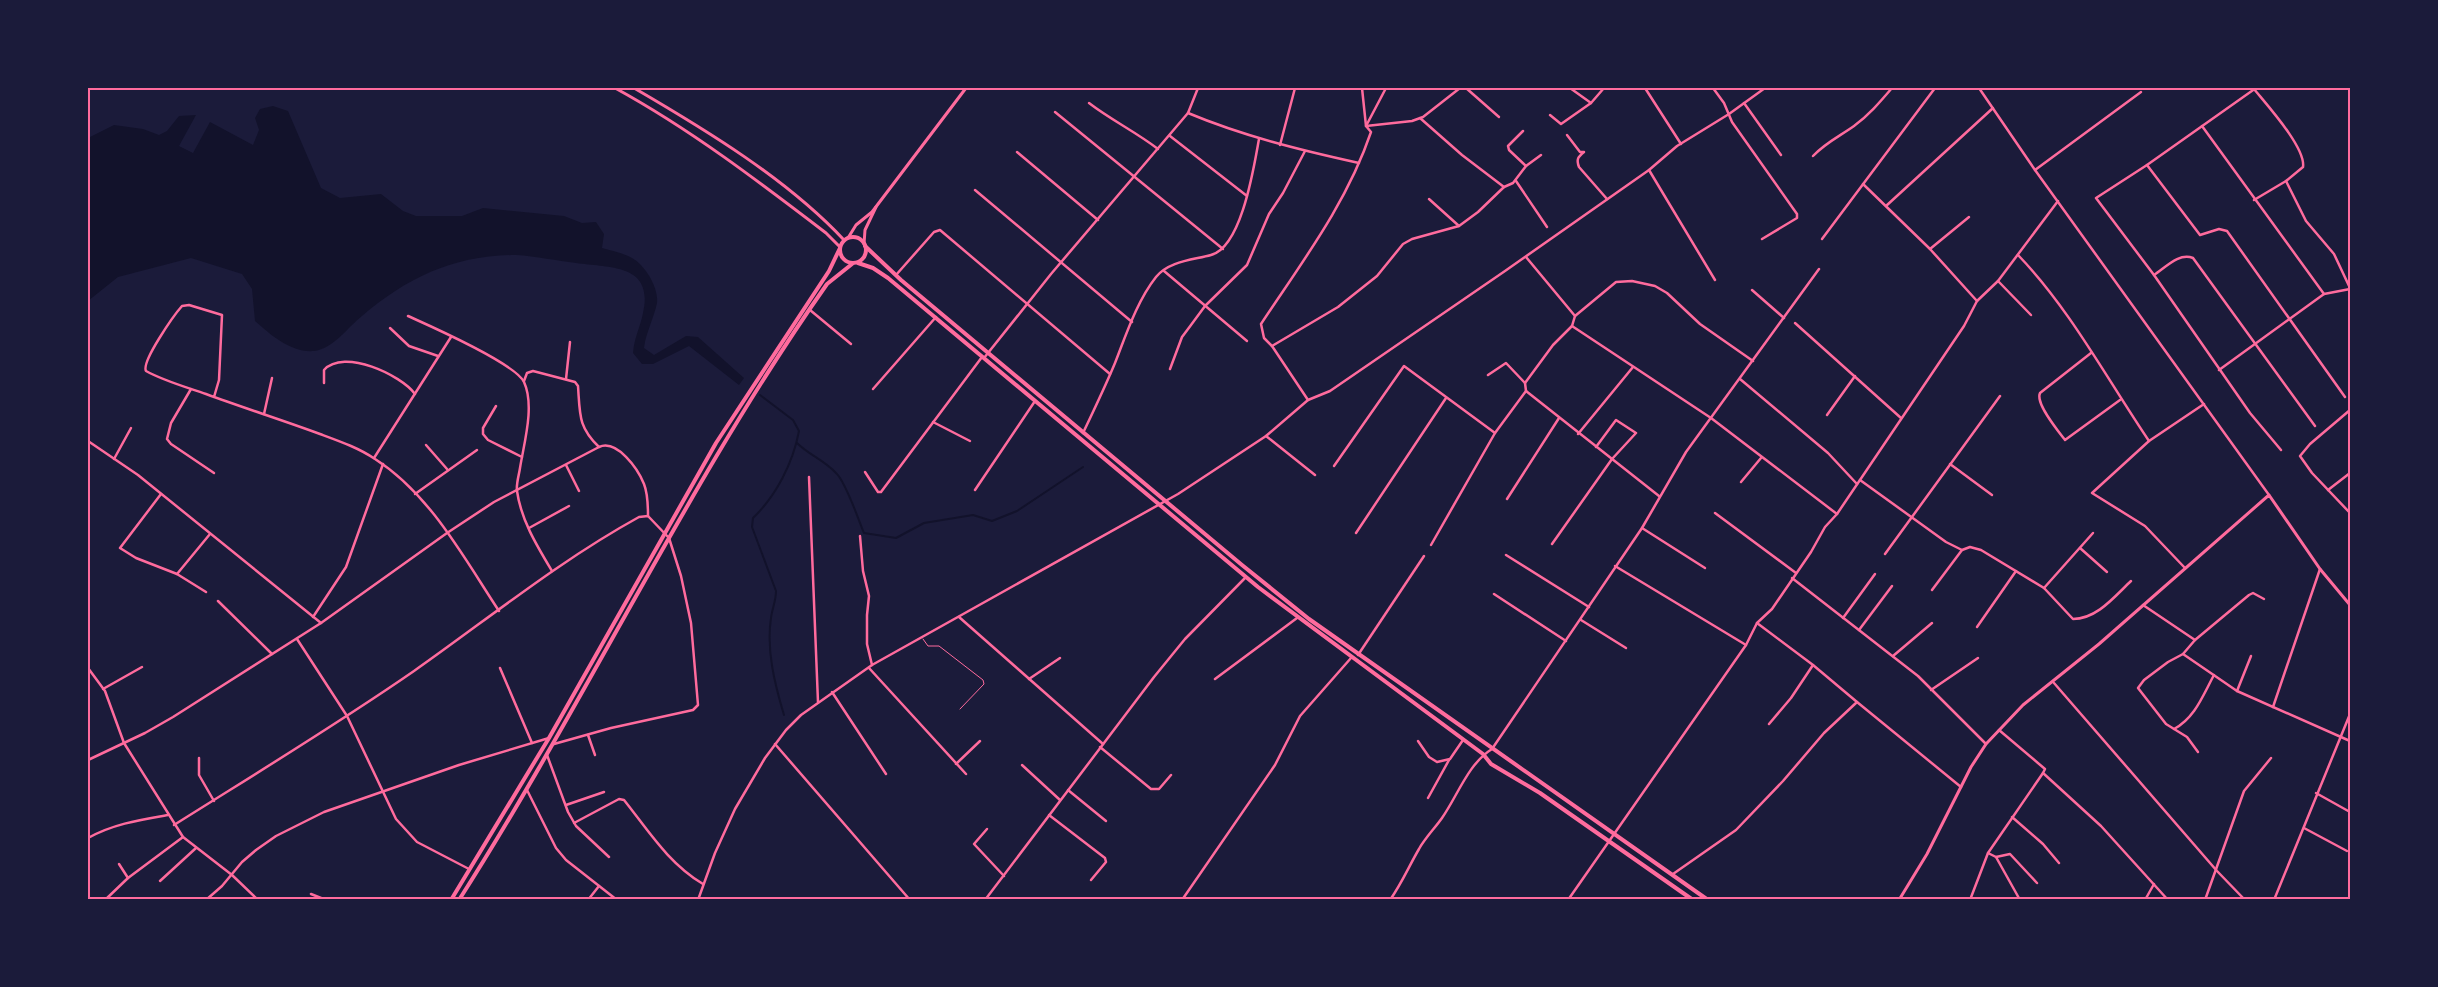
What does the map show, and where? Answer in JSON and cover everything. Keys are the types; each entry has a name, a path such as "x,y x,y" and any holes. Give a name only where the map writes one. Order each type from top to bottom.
{"main road":[{"path":"450,900 549,738 716,443 829,271 840,247 846,239 858,238 896,276 1270,588 1358,655 1708,900"},
{"path":"858,263 865,257 865,245"},
{"path":"840,247 843,260 852,264"},
{"path":"459,900 554,744 722,446 809,310 833,277 852,264 858,263 873,268 888,278 1297,618 1484,754 1491,764 1508,776 1540,793 1693,900"}],"street":[{"path":"615,88 670,119 726,157 826,233 840,247"},
{"path":"634,88 679,114 779,183 846,239 856,225 872,212 876,204 966,88"},
{"path":"865,472 879,493 983,357 1170,136 1188,113 1198,88"},
{"path":"1280,145 1295,88"},
{"path":"1308,400 1272,346 1264,338 1261,324 1328,225 1359,164 1371,132 1366,126 1361,88"},
{"path":"1366,126 1386,88"},
{"path":"1366,126 1420,118 1460,88"},
{"path":"1466,88 1499,117"},
{"path":"1570,88 1591,103"},
{"path":"1550,115 1561,124 1591,103 1604,88"},
{"path":"1645,88 1681,144"},
{"path":"1713,88 1797,214 1796,218 1762,240"},
{"path":"698,900 702,884 735,809 755,773 775,744 801,715 818,702 872,665 1164,500 1178,494 1266,436 1308,400 1330,390 1526,257 1650,170 1681,144 1729,114 1765,88"},
{"path":"1813,156 1823,145 1855,126 1875,110 1892,88"},
{"path":"1822,239 1935,88"},
{"path":"1980,88 2035,170 2204,404 2320,569 2350,606"},
{"path":"2254,200 2286,181 2303,167 2304,160 2299,148 2255,88 2147,165 2096,198 2154,276 2250,413 2281,450"},
{"path":"2035,170 2141,92"},
{"path":"1744,102 1781,156"},
{"path":"1089,103 1104,114 1133,129 1158,149"},
{"path":"1886,206 1993,108"},
{"path":"1055,112 1223,249"},
{"path":"1188,113 1259,139 1359,164"},
{"path":"1420,118 1462,155 1504,186"},
{"path":"2202,126 2324,294"},
{"path":"1523,131 1508,146 1508,150 1526,166"},
{"path":"1567,135 1580,152 1584,152 1578,156 1579,167 1607,199"},
{"path":"1170,136 1247,196"},
{"path":"1083,433 1132,322 1158,274 1182,260 1214,255 1223,249 1230,238 1247,196 1259,139"},
{"path":"2350,150 2350,161"},
{"path":"1170,369 1182,337 1205,306 1247,265 1269,214 1283,193 1305,151"},
{"path":"1017,152 1098,220"},
{"path":"1272,346 1346,301 1378,276 1403,244 1412,239 1459,226 1478,212 1504,186 1516,181 1526,166 1541,155"},
{"path":"2147,165 2200,235 2220,229 2227,231 2345,397"},
{"path":"1650,170 1715,280"},
{"path":"1516,181 1547,226"},
{"path":"2219,370 2324,294 2350,288 2334,254 2318,238 2306,221 2286,181"},
{"path":"1863,184 1930,248 1977,301"},
{"path":"975,190 1132,322"},
{"path":"1429,199 1459,226"},
{"path":"1568,900 1610,842 1612,834 1746,645 1757,623 1772,609 1825,527 1838,514 1964,326 1977,301 1998,281 2058,201"},
{"path":"865,245 865,230 875,211 876,204"},
{"path":"1930,248 1969,217"},
{"path":"896,276 934,232 940,230 1110,374"},
{"path":"2018,255 2044,286 2092,353 2150,441"},
{"path":"2154,276 2179,258 2188,256 2193,258 2254,344 2316,426"},
{"path":"1526,257 1575,316"},
{"path":"1396,900 1392,898 1407,875 1419,848 1442,818 1465,780 1484,754 1492,749 1581,620 1615,566 1642,528 1686,452 1819,269"},
{"path":"1164,271 1247,341"},
{"path":"1525,383 1553,345 1572,326 1575,316 1616,282 1632,281 1655,286 1667,293 1700,324 1753,361"},
{"path":"1998,281 2031,315"},
{"path":"1752,290 1784,318"},
{"path":"214,397 219,380 222,315 189,305 179,310 150,352 144,368 155,376 192,390 350,445 383,464 415,494 447,533 499,611"},
{"path":"809,310 851,344"},
{"path":"408,316 493,358 517,373 524,382 528,415 517,490 529,528 552,571"},
{"path":"873,389 936,317"},
{"path":"1795,324 1901,418"},
{"path":"1572,326 1711,418 1838,514"},
{"path":"390,328 409,346 438,356"},
{"path":"374,458 451,336"},
{"path":"566,379 570,342"},
{"path":"2092,353 2040,393 2039,400 2052,423 2065,440 2121,399"},
{"path":"324,383 324,370 327,367 339,363 358,362 401,380 408,385 414,394"},
{"path":"1431,545 1495,433 1526,391 1525,383 1506,363 1488,375"},
{"path":"1334,466 1404,366 1495,433"},
{"path":"1578,434 1633,367"},
{"path":"524,382 529,371 575,382 578,386 582,427 586,435 599,447"},
{"path":"1827,415 1855,376"},
{"path":"264,414 272,378"},
{"path":"1740,379 1828,453 1857,484"},
{"path":"192,390 171,423 167,438 171,444 214,473"},
{"path":"1526,391 1578,434 1659,496"},
{"path":"1885,554 2000,396"},
{"path":"1356,533 1446,398"},
{"path":"975,490 1035,401"},
{"path":"2185,568 2145,526 2092,493 2150,441 2204,404"},
{"path":"496,406 483,428 483,434 488,440 522,457"},
{"path":"2350,410 2310,444 2300,456 2350,513"},
{"path":"1507,499 1559,418"},
{"path":"1552,544 1612,459 1636,433 1616,420 1596,448"},
{"path":"933,422 970,441"},
{"path":"114,459 131,428"},
{"path":"1266,436 1315,475"},
{"path":"88,440 161,494 321,623"},
{"path":"426,445 447,469"},
{"path":"88,760 173,717 321,623 447,533 517,490 603,445 617,448 635,470 644,484 648,516 669,538 691,623 698,706 693,710 611,728 554,744"},
{"path":"415,494 447,469 476,450"},
{"path":"1741,482 1762,458"},
{"path":"313,617 346,567 383,464"},
{"path":"1950,464 1992,495"},
{"path":"566,465 579,491"},
{"path":"2328,490 2350,473"},
{"path":"809,477 818,702"},
{"path":"1860,480 1946,542 1962,550"},
{"path":"161,494 120,548 136,558 176,574 206,592"},
{"path":"1899,900 1927,854 1961,787 1986,744 2023,705 2054,683 2269,495"},
{"path":"529,528 569,506"},
{"path":"1715,512 1796,573"},
{"path":"174,825 347,716 499,611 552,571 618,528 639,517 648,516"},
{"path":"1642,528 1705,568"},
{"path":"2044,588 2093,533"},
{"path":"176,574 210,534"},
{"path":"860,536 863,571 869,596 867,644 872,665"},
{"path":"1932,590 1962,550 1970,546 1981,550 2044,588 2073,619 2087,618 2105,605 2131,581"},
{"path":"2080,548 2107,572"},
{"path":"1506,555 1589,608"},
{"path":"1358,655 1424,556"},
{"path":"1615,566 1746,645"},
{"path":"2272,706 2320,569"},
{"path":"1977,627 2016,571"},
{"path":"1843,618 1875,574"},
{"path":"985,900 1100,747 1185,639 1246,577"},
{"path":"1792,578 1893,656 1986,744"},
{"path":"1858,630 1892,586"},
{"path":"2198,752 2187,737 2166,724 2138,688 2161,667 2178,655 2183,654 2195,640 2254,593 2264,599"},
{"path":"1494,594 1566,641"},
{"path":"218,601 272,654"},
{"path":"2143,604 2195,640"},
{"path":"959,617 1103,744"},
{"path":"1215,679 1297,618"},
{"path":"1581,620 1626,648"},
{"path":"1757,623 1813,665 1961,787"},
{"path":"1893,656 1932,623"},
{"path":"297,638 347,716 381,791 396,819 417,842 469,869"},
{"path":"2183,654 2237,691 2350,740"},
{"path":"2237,691 2251,656"},
{"path":"1029,679 1060,658"},
{"path":"1182,900 1275,765 1300,716 1351,658"},
{"path":"1931,690 1978,658"},
{"path":"1769,724 1791,698 1813,665"},
{"path":"103,689 142,667"},
{"path":"88,668 103,689 124,743 174,825 183,837 232,875 258,900"},
{"path":"500,668 532,743"},
{"path":"869,668 966,774"},
{"path":"2174,729 2183,724 2194,712 2214,675"},
{"path":"2054,683 2217,871 2245,900"},
{"path":"832,692 886,774"},
{"path":"1673,874 1736,830 1778,786 1824,733 1857,702"},
{"path":"2274,900 2316,793 2350,714"},
{"path":"1970,900 1988,852 2045,769 1999,730"},
{"path":"588,735 595,755"},
{"path":"206,900 232,875 242,862 276,836 324,812 381,791 549,738"},
{"path":"1428,798 1463,740"},
{"path":"956,764 980,741"},
{"path":"1418,741 1429,757 1437,762 1450,759"},
{"path":"775,744 910,900"},
{"path":"1100,747 1151,789 1159,789 1171,774"},
{"path":"547,755 574,823 581,834 609,857"},
{"path":"200,758 198,776 214,801"},
{"path":"2205,900 2217,871 2244,791 2271,758"},
{"path":"1022,765 1060,800"},
{"path":"2043,773 2101,826 2168,900"},
{"path":"527,790 556,848 566,860 617,900"},
{"path":"1068,790 1106,821"},
{"path":"566,805 604,792"},
{"path":"2316,793 2350,812"},
{"path":"574,823 619,800 624,800 667,856 686,875 702,884"},
{"path":"88,838 118,824 168,815"},
{"path":"1049,816 1105,858 1106,862 1091,880"},
{"path":"2012,817 2043,844 2059,862"},
{"path":"2303,828 2347,851"},
{"path":"987,830 974,844 1004,876"},
{"path":"105,900 128,878 183,837"},
{"path":"160,881 196,848"},
{"path":"1988,852 1996,857 2020,900"},
{"path":"1996,857 2010,854 2037,883"},
{"path":"119,864 128,878"},
{"path":"2145,900 2154,884"},
{"path":"588,900 599,886"},
{"path":"311,894 326,900"}],"lane":[{"path":"922,638 928,646 939,646 984,682 960,709"}],"shaded area":[{"path":"273,106 288,111 321,188 340,198 381,194 403,211 416,216 462,216 483,208 564,216 582,223 596,222 604,234 602,248 637,261 646,271 656,291 657,303 644,348 654,355 686,336 698,337 744,378 739,385 689,346 653,364 642,364 633,353 645,297 642,285 636,277 615,268 531,256 494,256 473,259 433,271 379,302 334,342 314,351 306,351 289,346 255,321 252,289 242,274 191,258 118,277 88,301 88,138 114,125 143,129 159,135 167,131 179,116 196,115 179,146 193,153 210,122 253,145 259,130 255,118 260,109"}],"waterway":[{"path":"760,395 793,420 799,431 788,467 769,500 753,518 752,527 776,591 771,618 770,642 775,680 784,715"},
{"path":"797,443 827,465 840,478 848,492 864,533 896,538 924,523 973,515 992,521 1017,511 1083,467"}]}
